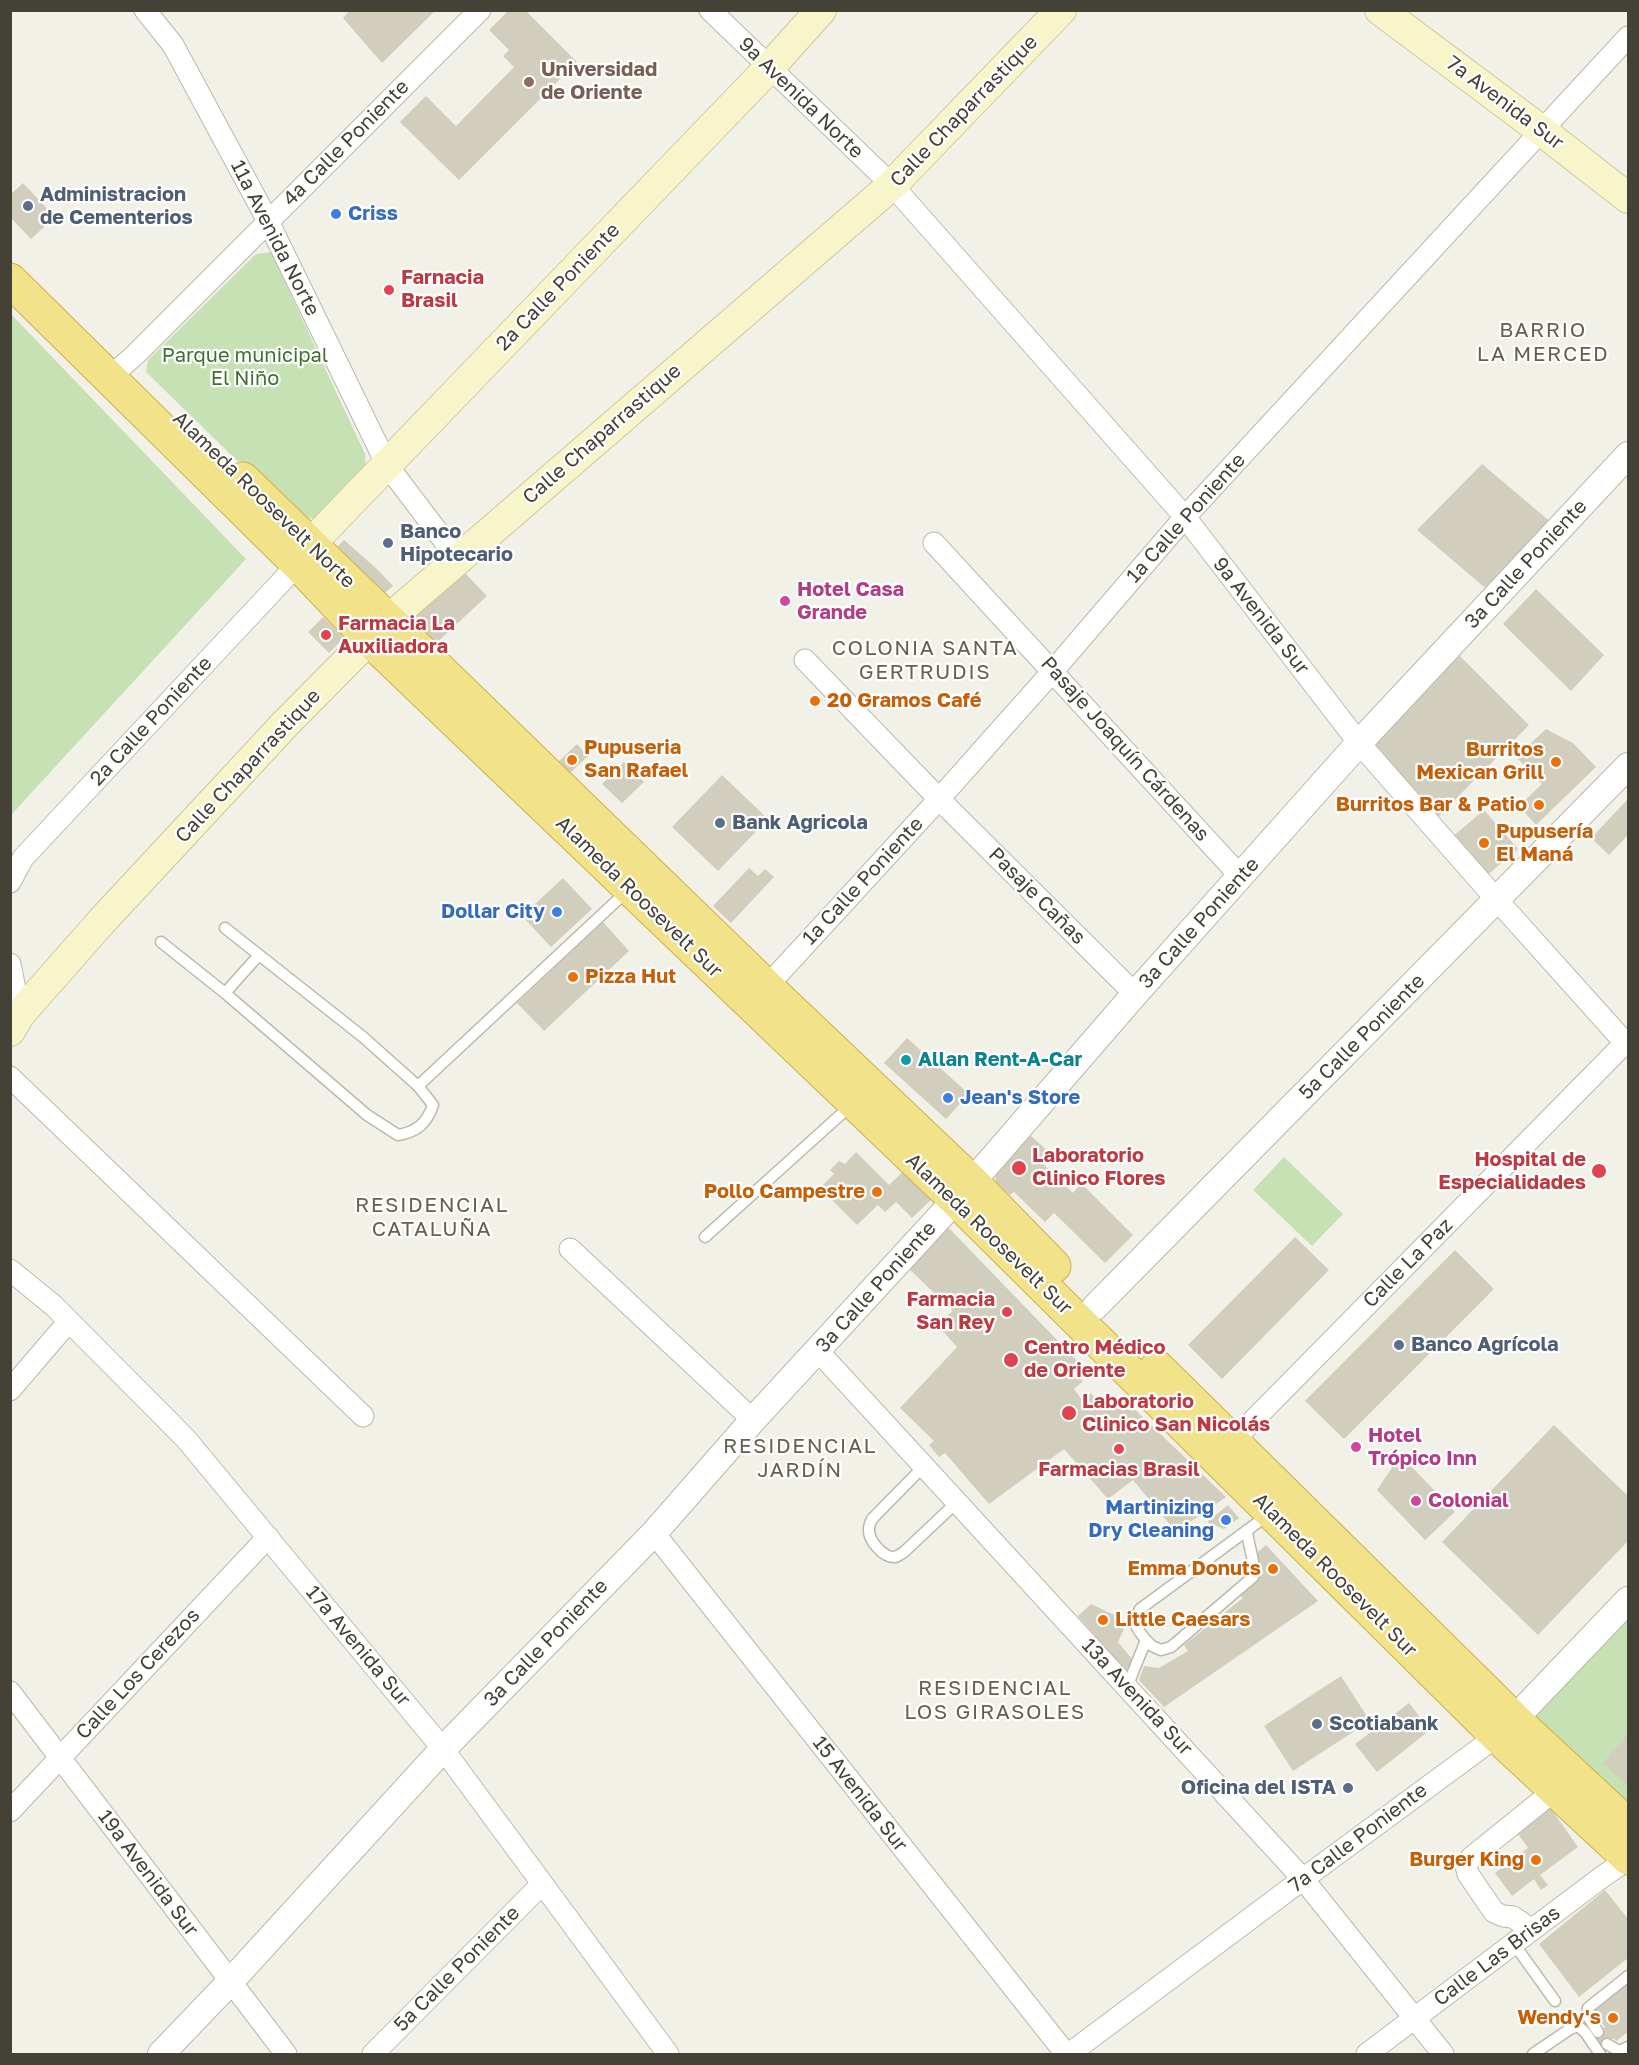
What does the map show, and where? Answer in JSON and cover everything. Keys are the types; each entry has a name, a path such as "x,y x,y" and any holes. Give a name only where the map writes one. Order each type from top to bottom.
{"highway":[{"name":"Alameda Roosevelt Norte","path":"10,255 116,371 301,557 379,629"},
{"name":"Alameda Roosevelt Norte","path":"10,280 116,371"},
{"name":"Alameda Roosevelt Sur","path":"379,629 633,890 759,996 856,1106 964,1191 1095,1307 1225,1449 1259,1521 1506,1728 1629,1825"},
{"name":"Alameda Roosevelt Sur","path":"379,629 964,1191 1506,1728 1555,1790 1629,1859"}],"main road":[{"name":"2a Calle Poniente","path":"301,557 769,68 821,10"},
{"name":"Calle Chaparrastique","path":"15,1023 101,922 278,732 379,629 892,185 1062,10"},
{"name":"7a Avenida Sur","path":"1380,10 1629,198"}],"street":[{"name":"11a Avenida Norte","path":"145,10 173,45 268,221 387,465 458,559"},
{"name":"4a Calle Poniente","path":"116,371 480,10"},
{"name":"9a Avenida Norte","path":"710,10 892,185"},
{"name":"1a Calle Poniente","path":"759,996 939,799 1185,517 1629,37"},
{"name":"9a Avenida Sur","path":"892,185 1185,517 1359,743 1627,1044"},
{"name":"3a Calle Poniente","path":"161,2055 443,1749 654,1533 753,1420 964,1191 1135,994 1359,743 1629,455"},
{"name":"Pasaje Joaquín Cárdenas","path":"934,543 1241,877"},
{"name":"2a Calle Poniente","path":"10,882 22,858 301,557"},
{"name":"Pasaje Cañas","path":"806,660 939,799 1135,994"},
{"name":"5a Calle Poniente","path":"1095,1307 1497,900 1626,774"},
{"path":"10,964 15,1023"},
{"name":"Calle La Paz","path":"1225,1449 1627,1044"},
{"path":"10,1077 363,1416"},
{"path":"570,1249 753,1420"},
{"name":"17a Avenida Sur","path":"10,1270 54,1306 186,1439 443,1749 668,2055"},
{"path":"10,1390 69,1321"},
{"name":"13a Avenida Sur","path":"818,1350 1303,1879 1443,2055"},
{"name":"15 Avenida Sur","path":"654,1533 1068,2055"},
{"name":"Calle Los Cerezos","path":"10,1811 268,1537"},
{"name":"7a Calle Poniente","path":"1068,2055 1506,1728 1629,1600"},
{"name":"19a Avenida Sur","path":"10,1692 285,2055"},
{"path":"1532,1930 1513,1917 1494,1912 1468,1874 1466,1866 1472,1857 1555,1790"},
{"name":"Calle Las Brisas","path":"1367,2055 1629,1859"},
{"name":"5a Calle Poniente","path":"373,2055 542,1884"}],"lane":[{"path":"418,1086 625,893 633,890"},
{"path":"161,942 225,993 351,1101 398,1136 411,1133 428,1119 433,1105 418,1086 363,1037 225,928"},
{"path":"225,993 259,955"},
{"path":"705,1237 848,1108 856,1106"},
{"path":"924,1466 872,1519 868,1528 877,1547 886,1555 894,1557 904,1552 957,1502"},
{"path":"1259,1521 1248,1545 1255,1568 1253,1577 1171,1647 1161,1650 1152,1646 1137,1628 1135,1618 1140,1609 1259,1521"},
{"path":"1127,1687 1146,1640"},
{"path":"1514,1944 1555,2001"},
{"path":"1600,2055 1587,2015 1588,2008 1629,1976"},
{"path":"1533,2055 1570,2028 1578,2026 1592,2030"},
{"path":"1606,2044 1619,2051 1629,2047"}],"green space":[{"name":"Parque municipal El Niño","path":"271,252 365,454 366,469 317,518 297,519 146,372 148,360 256,254"},
{"path":"10,313 246,559 11,815 10,815"},
{"path":"1284,1157 1343,1214 1312,1246 1253,1190"},
{"path":"1628,1617 1628,1825 1524,1727"}],"building":[{"path":"350,10 436,10 382,63 343,18"},
{"name":"Universidad de Oriente","path":"509,10 525,10 577,62 459,180 400,122 426,96 456,126 514,67 503,56 509,50 489,30"},
{"name":"Administracion de Cementerios","path":"23,183 55,217 31,239 10,217 10,195"},
{"path":"1482,464 1559,529 1496,597 1417,530"},
{"path":"344,540 393,586 377,599 330,554"},
{"path":"462,570 487,596 434,645 410,619"},
{"path":"1536,589 1604,655 1571,691 1503,624"},
{"name":"Farmacia La Auxiliadora","path":"323,617 344,638 329,653 308,632"},
{"path":"1454,650 1529,725 1436,819 1366,740"},
{"name":"Burritos Mexican Grill","path":"1546,729 1573,743 1596,767 1536,825 1519,806 1542,784 1516,757"},
{"name":"Pupuseria San Rafael","path":"577,744 588,756 567,776 556,764"},
{"path":"624,762 644,782 622,803 602,784"},
{"name":"Bank Agricola","path":"722,775 768,819 718,871 672,827"},
{"path":"1628,799 1628,835 1609,855 1591,838"},
{"name":"Pupusería El Maná","path":"1484,810 1518,849 1485,877 1451,838"},
{"path":"749,868 758,876 765,869 774,877 731,923 713,906"},
{"name":"Dollar City","path":"563,878 592,909 551,947 522,916"},
{"name":"Pizza Hut","path":"603,922 629,951 544,1031 517,1003"},
{"path":"907,1038 969,1094 946,1119 884,1063"},
{"path":"1030,1135 1052,1155 1042,1163 1073,1193 1081,1183 1133,1235 1105,1263 1054,1213 1045,1222 1014,1192 1010,1195 996,1182 995,1172"},
{"name":"Pollo Campestre","path":"856,1152 889,1185 906,1169 934,1197 912,1218 896,1202 885,1212 878,1205 857,1225 820,1188 834,1174 830,1170 839,1161 845,1164"},
{"name":"Centro Médico de Oriente","path":"943,1222 1088,1372 1081,1379 1083,1381 1074,1389 1082,1400 1091,1393 1095,1398 1100,1395 1112,1410 1124,1399 1226,1497 1176,1532 1133,1480 1108,1499 1064,1449 989,1504 945,1453 939,1457 929,1445 934,1441 900,1408 957,1347 940,1328 952,1319 948,1315 953,1311 905,1265"},
{"path":"1295,1237 1329,1270 1222,1379 1188,1345"},
{"name":"Banco Agrícola","path":"1455,1250 1494,1289 1344,1439 1305,1401"},
{"path":"1554,1425 1628,1496 1628,1541 1538,1635 1442,1542"},
{"name":"Colonial","path":"1393,1466 1402,1469 1411,1466 1455,1512 1425,1540 1377,1490"},
{"path":"1228,1505 1239,1518 1224,1529 1207,1522"},
{"path":"1266,1545 1318,1601 1164,1707 1139,1680 1144,1666 1159,1668 1188,1651 1184,1645 1243,1598 1240,1595 1261,1572 1254,1555"},
{"path":"1091,1604 1118,1617 1124,1629 1118,1642 1133,1660 1126,1671 1078,1616"},
{"name":"Scotiabank","path":"1341,1676 1370,1721 1293,1771 1264,1726"},
{"path":"1409,1703 1430,1730 1377,1772 1355,1744"},
{"path":"1628,1734 1628,1786 1603,1763"},
{"name":"Burger King","path":"1547,1803 1578,1847 1540,1875 1548,1885 1541,1890 1534,1879 1512,1896 1495,1873 1528,1848 1514,1828"},
{"path":"1605,1890 1628,1919 1628,1958 1579,1997 1539,1944"},
{"name":"Wendy's","path":"1628,1980 1628,2032 1616,2041 1614,2038 1603,2047 1594,2036 1605,2027 1591,2009"}],"place":[{"name":"Universidad de Oriente","path":"529,82"},
{"name":"Administracion de Cementerios","path":"28,206"},
{"name":"Criss","path":"336,214"},
{"name":"Farnacia Brasil","path":"389,290"},
{"name":"Banco Hipotecario","path":"388,543"},
{"name":"Hotel Casa Grande","path":"785,601"},
{"name":"Farmacia La Auxiliadora","path":"326,635"},
{"name":"20 Gramos Café","path":"815,701"},
{"name":"Pupuseria San Rafael","path":"572,760"},
{"name":"Burritos Mexican Grill","path":"1556,762"},
{"name":"Burritos Bar & Patio","path":"1539,805"},
{"name":"Bank Agricola","path":"720,823"},
{"name":"Pupusería El Maná","path":"1484,843"},
{"name":"Dollar City","path":"557,912"},
{"name":"Pizza Hut","path":"573,977"},
{"name":"Allan Rent-A-Car","path":"906,1060"},
{"name":"Jean's Store","path":"948,1098"},
{"name":"Laboratorio Clinico Flores","path":"1019,1168"},
{"name":"Hospital de Especialidades","path":"1599,1171"},
{"name":"Pollo Campestre","path":"877,1192"},
{"name":"Farmacia San Rey","path":"1007,1312"},
{"name":"Banco Agrícola","path":"1399,1345"},
{"name":"Centro Médico de Oriente","path":"1011,1360"},
{"name":"Laboratorio Clinico San Nicolás","path":"1069,1413"},
{"name":"Hotel Trópico Inn","path":"1356,1447"},
{"name":"Farmacias Brasil","path":"1119,1449"},
{"name":"Colonial","path":"1416,1501"},
{"name":"Martinizing Dry Cleaning","path":"1226,1520"},
{"name":"Emma Donuts","path":"1273,1569"},
{"name":"Little Caesars","path":"1103,1620"},
{"name":"Scotiabank","path":"1317,1724"},
{"name":"Oficina del ISTA","path":"1348,1788"},
{"name":"Burger King","path":"1536,1860"},
{"name":"Wendy's","path":"1613,2018"}],"district":[{"name":"BARRIO LA MERCED","path":"1543,342"},
{"name":"COLONIA SANTA GERTRUDIS","path":"925,660"},
{"name":"RESIDENCIAL CATALUÑA","path":"432,1217"},
{"name":"RESIDENCIAL JARDÍN","path":"800,1458"},
{"name":"RESIDENCIAL LOS GIRASOLES","path":"995,1700"}]}
